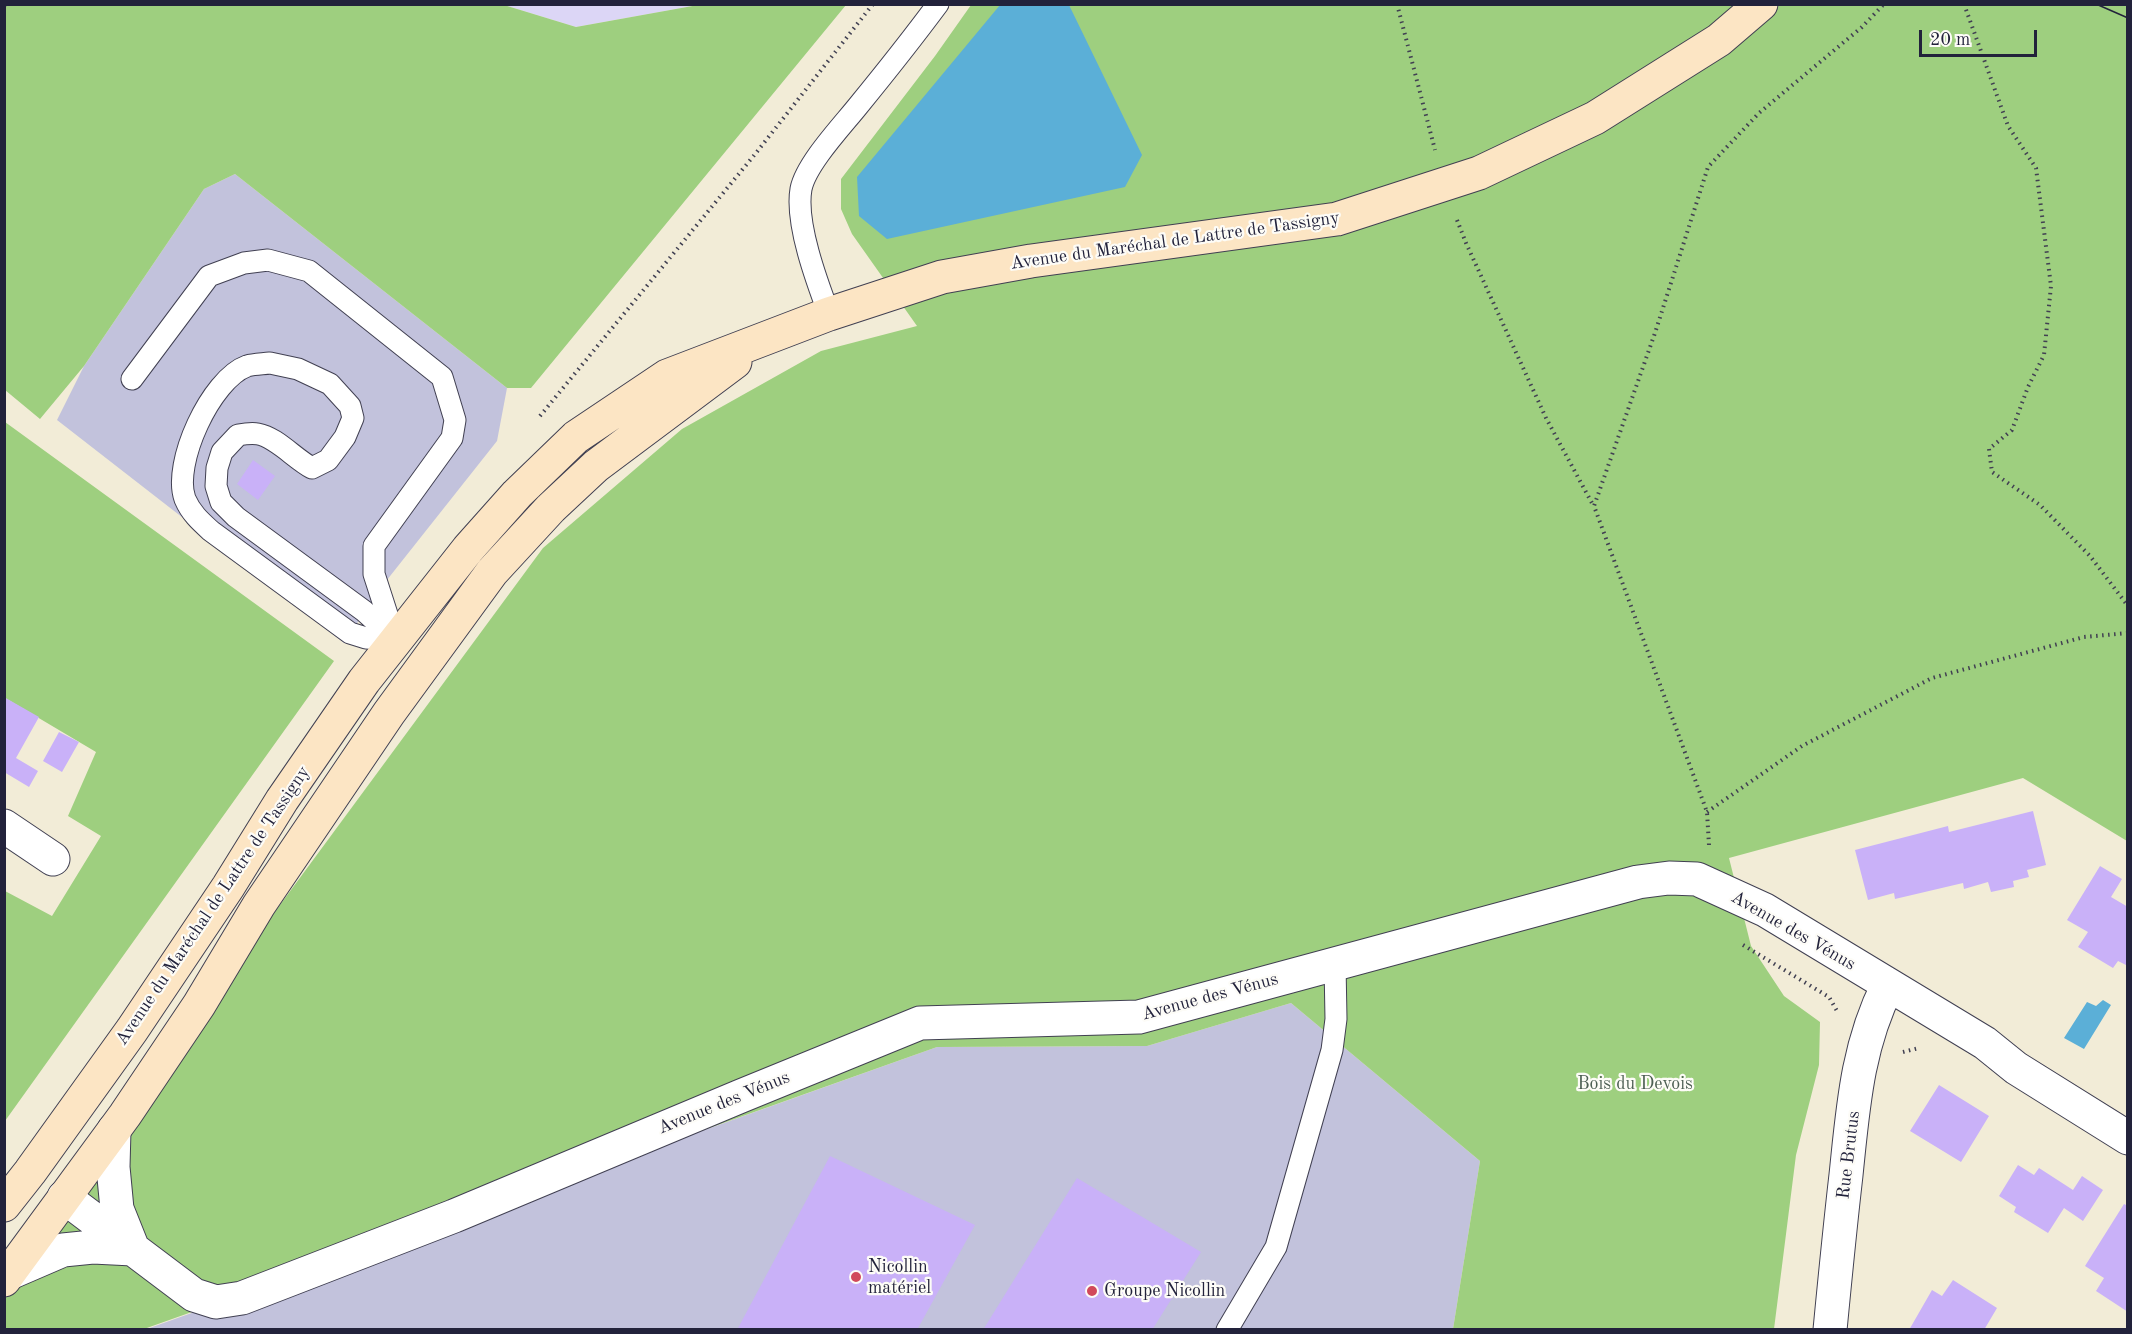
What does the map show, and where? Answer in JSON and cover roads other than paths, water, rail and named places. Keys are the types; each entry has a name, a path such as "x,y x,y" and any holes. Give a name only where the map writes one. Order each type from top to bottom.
{"street":[{"name":"Avenue du Maréchal de Lattre de Tassigny","path":"4,1205 132,1030 228,887 282,800 364,681 468,549 517,494 576,437 667,376 829,314 942,277 1031,261 1337,219 1479,173 1595,118 1719,40 1761,4"},
{"name":"Avenue du Maréchal de Lattre de Tassigny","path":"8,1276 114,1130 199,1005 259,904 424,664 492,572 551,508 596,466 765,339"},
{"path":"396,640 424,664"},
{"path":"4,826 53,859"},
{"name":"Avenue des Vénus","path":"64,1197 194,1295 216,1302 242,1298 454,1216 751,1091 920,1023 1139,1017 1638,882 1670,878 1697,879 1765,910 1985,1043 2016,1068 2127,1138"},
{"name":"Rue Brutus","path":"1830,1329 1849,1147 1862,1051 1876,1009 1888,985"},
{"path":"8,1276 63,1250 93,1247 133,1249 117,1209 113,1167 114,1130"},
{"path":"30,1172 64,1197"}],"lane":[{"path":"829,314 802,225 801,189 821,153 938,4"},
{"path":"132,379 209,276 244,263 268,260 309,271 442,377 455,420 452,438 374,546 374,574 396,640"},
{"path":"270,363 298,369 330,384 350,406 353,418 345,437 328,460 312,468 259,434 238,435 222,452 217,468 216,486 221,502 236,517 364,611 396,640 366,638 350,633 211,531 193,514 184,496 184,470 189,443 205,408 225,382 246,367 270,363"},
{"path":"1227,1329 1276,1247 1332,1050 1336,1019 1335,964"}],"water":[{"path":"1000,5 1069,5 1142,155 1125,187 887,239 859,216 857,177"},
{"path":"2103,1000 2111,1005 2084,1049 2064,1038 2087,1002 2096,1006"}],"tram line":[{"path":"2096,4 2128,18"}],"place":[{"name":"Nicollin matériel","path":"856,1277"},
{"name":"Groupe Nicollin","path":"1092,1291"}],"park label":[{"name":"Bois du Devois","path":"1635,1084"}]}
